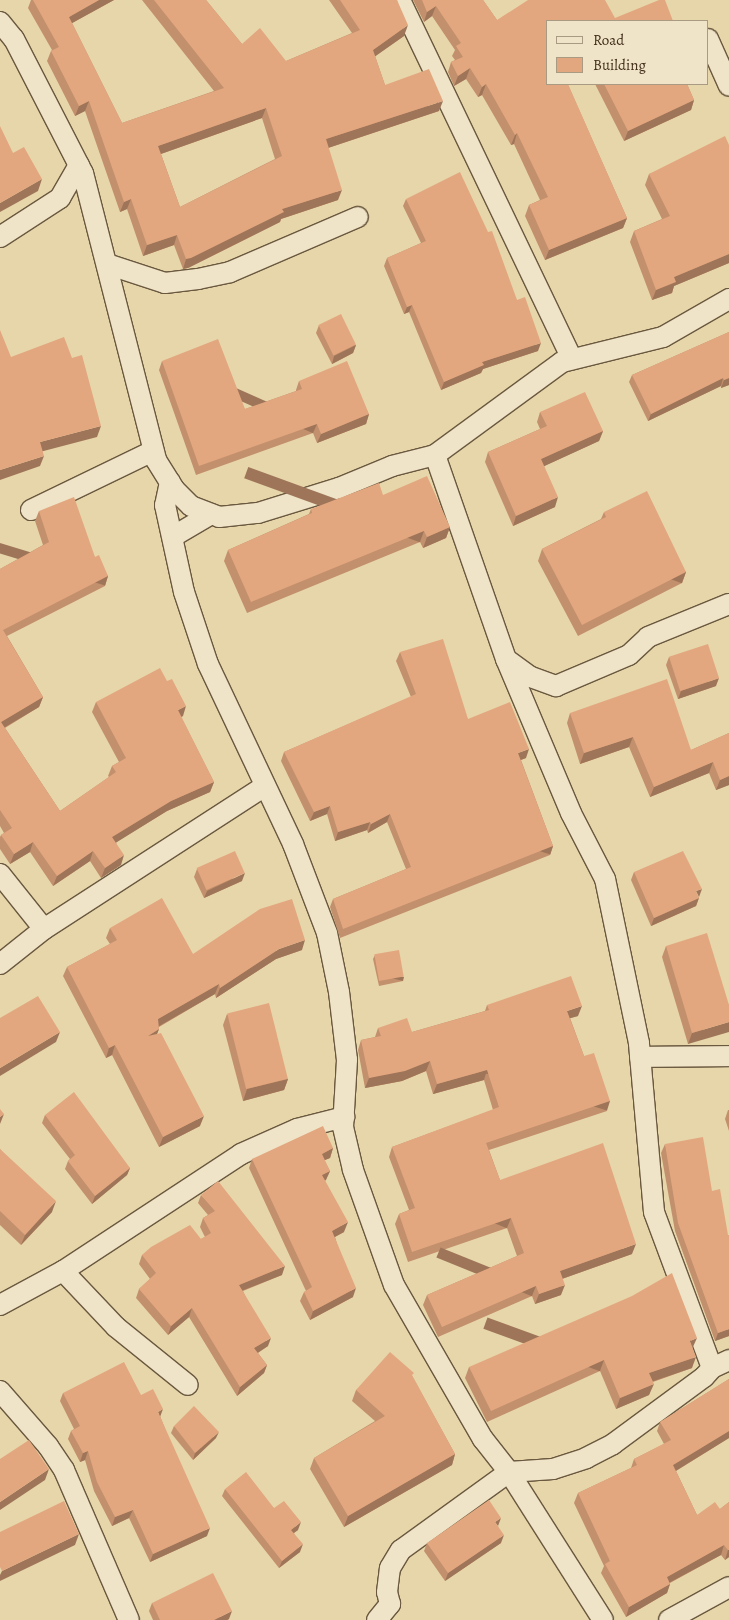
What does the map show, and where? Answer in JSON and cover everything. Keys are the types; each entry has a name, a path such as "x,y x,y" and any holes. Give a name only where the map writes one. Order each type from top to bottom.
{"street":[{"path":"400,0 572,359"},
{"path":"0,22 14,39 78,165 90,199 108,264 153,451 170,482 191,506 211,514 219,517 258,513 339,488 392,466 435,455 562,362 664,336 729,299"},
{"path":"709,41 729,86"},
{"path":"0,237 60,198 78,165"},
{"path":"60,198 90,199"},
{"path":"108,264 165,283 198,279 230,272 358,217"},
{"path":"31,510 153,451"},
{"path":"377,1620 390,1604 387,1592 390,1568 401,1550 509,1472 553,1469 586,1458 632,1430 721,1364 654,1212 640,1057 605,879 570,812 506,659 435,455"},
{"path":"170,482 165,505 174,536 184,592 208,664 293,844 327,933 340,992 347,1060 344,1117 354,1170 394,1285 483,1439 509,1472 603,1620"},
{"path":"174,536 211,514"},
{"path":"506,659 531,676 556,686 630,655 648,637 729,604"},
{"path":"0,964 44,929 265,786"},
{"path":"0,874 44,929"},
{"path":"640,1057 729,1056"},
{"path":"0,1305 63,1271 241,1154 297,1129 344,1117"},
{"path":"63,1271 116,1327 188,1385"},
{"path":"0,1390 48,1446 64,1470 129,1620"},
{"path":"669,1620 729,1588"}],"building":[{"path":"33,0 99,0 69,17 122,123 224,88 154,0 206,0 242,44 260,28 286,61 360,30 340,0 397,0 408,25 373,50 385,85 429,69 443,101 326,139 342,190 282,209 284,212 186,259 177,235 147,245 131,199 124,202 89,101 79,106 51,51 59,47","holes":["266,108 282,156 180,207 158,146"]},
{"path":"422,0 483,0 497,20 528,0 605,0 615,18 659,0 665,0 673,20 546,20 546,85 568,85 627,218 549,250 529,205 548,197 517,133 515,135 486,84 482,87 470,68 458,76 451,62 463,57 456,46 461,43 436,6 427,12"},
{"path":"605,85 687,85 694,100 628,131"},
{"path":"0,126 13,153 24,147 42,179 0,203"},
{"path":"725,136 729,145 729,254 674,277 676,282 656,290 634,231 670,216 649,174"},
{"path":"460,172 488,232 492,231 517,300 525,297 541,343 482,362 484,365 444,382 412,305 407,307 387,258 426,241 406,199"},
{"path":"341,314 356,345 333,356 319,325"},
{"path":"0,330 11,357 64,337 72,358 82,355 101,426 40,442 44,456 0,470"},
{"path":"729,332 729,378 724,380 723,378 651,414 632,375"},
{"path":"218,339 245,409 302,389 299,381 347,361 369,414 321,434 317,424 199,466 162,361"},
{"path":"585,392 603,431 541,459 558,497 516,516 488,452 547,426 540,412"},
{"path":"427,476 450,527 427,537 424,531 251,602 228,550 312,513 311,509 379,483 383,495"},
{"path":"647,491 686,572 582,625 542,549 606,517 604,512"},
{"path":"74,497 95,557 99,555 108,576 3,630 43,697 1,722 60,811 116,772 112,766 126,758 96,702 160,668 167,681 172,679 186,706 178,710 214,782 171,801 112,837 124,855 105,868 93,851 57,876 33,842 14,854 1,835 12,828 0,810 0,569 49,542 39,511"},
{"path":"443,639 468,719 510,702 529,749 518,753 553,846 343,929 333,899 411,867 390,814 371,824 370,822 338,832 330,806 314,812 284,752 416,694 400,652"},
{"path":"708,644 719,678 680,691 669,657"},
{"path":"667,679 691,750 729,733 729,776 720,780 713,762 654,787 633,737 584,753 570,713"},
{"path":"235,851 245,873 206,890 197,868"},
{"path":"683,851 702,889 696,891 699,898 654,918 634,872"},
{"path":"162,898 193,954 260,909 292,899 305,940 279,949 220,988 219,984 158,1019 159,1029 148,1036 161,1033 204,1116 163,1137 115,1045 109,1048 67,967 117,940 110,928"},
{"path":"707,933 729,1005 729,1022 692,1033 666,946"},
{"path":"399,950 404,977 379,981 374,954"},
{"path":"571,976 582,1006 567,1011 584,1056 594,1053 610,1101 486,1143 500,1180 603,1143 636,1244 560,1271 565,1285 539,1294 536,1286 442,1327 427,1295 524,1253 511,1218 412,1252 399,1214 415,1208 392,1147 499,1107 487,1070 437,1084 430,1061 405,1071 369,1078 361,1040 381,1036 378,1028 407,1018 412,1032 489,1010 487,1005"},
{"path":"38,996 60,1032 0,1068 0,1018"},
{"path":"269,1003 288,1079 246,1089 227,1013"},
{"path":"74,1092 130,1168 95,1196 68,1161 75,1155 45,1115"},
{"path":"0,1109 4,1114 0,1117"},
{"path":"323,1126 333,1148 322,1154 330,1171 322,1175 348,1222 332,1231 356,1288 313,1311 304,1292 312,1287 252,1159"},
{"path":"703,1137 712,1191 720,1189 729,1235 729,1329 718,1333 678,1223 665,1144"},
{"path":"0,1149 56,1201 25,1235 0,1211"},
{"path":"218,1181 285,1266 239,1285 271,1338 254,1348 267,1365 240,1387 192,1308 171,1326 139,1289 156,1273 142,1255 151,1247 190,1225 201,1239 211,1233 203,1218 215,1211 201,1195"},
{"path":"672,1273 697,1338 690,1341 696,1357 649,1373 654,1384 620,1398 604,1360 491,1411 469,1367 632,1296"},
{"path":"390,1352 414,1373 412,1375 455,1454 348,1516 314,1458 385,1416 356,1390"},
{"path":"124,1362 141,1395 153,1389 163,1409 158,1412 210,1528 153,1554 133,1510 115,1517 97,1482 88,1451 83,1453 71,1431 80,1426 63,1393"},
{"path":"729,1379 729,1431 673,1465 697,1515 715,1502 720,1509 729,1502 729,1550 724,1545 667,1577 670,1584 629,1607 605,1564 610,1561 578,1493 637,1465 634,1459 671,1440 660,1422"},
{"path":"194,1406 219,1432 195,1453 174,1426"},
{"path":"29,1440 49,1469 0,1502 0,1459"},
{"path":"246,1472 274,1508 284,1501 301,1522 291,1530 303,1544 282,1561 225,1489"},
{"path":"489,1500 501,1518 495,1522 504,1535 448,1573 427,1543"},
{"path":"64,1501 79,1534 2,1571 0,1567 0,1532"},
{"path":"213,1573 232,1611 214,1620 160,1620 152,1603"}]}
